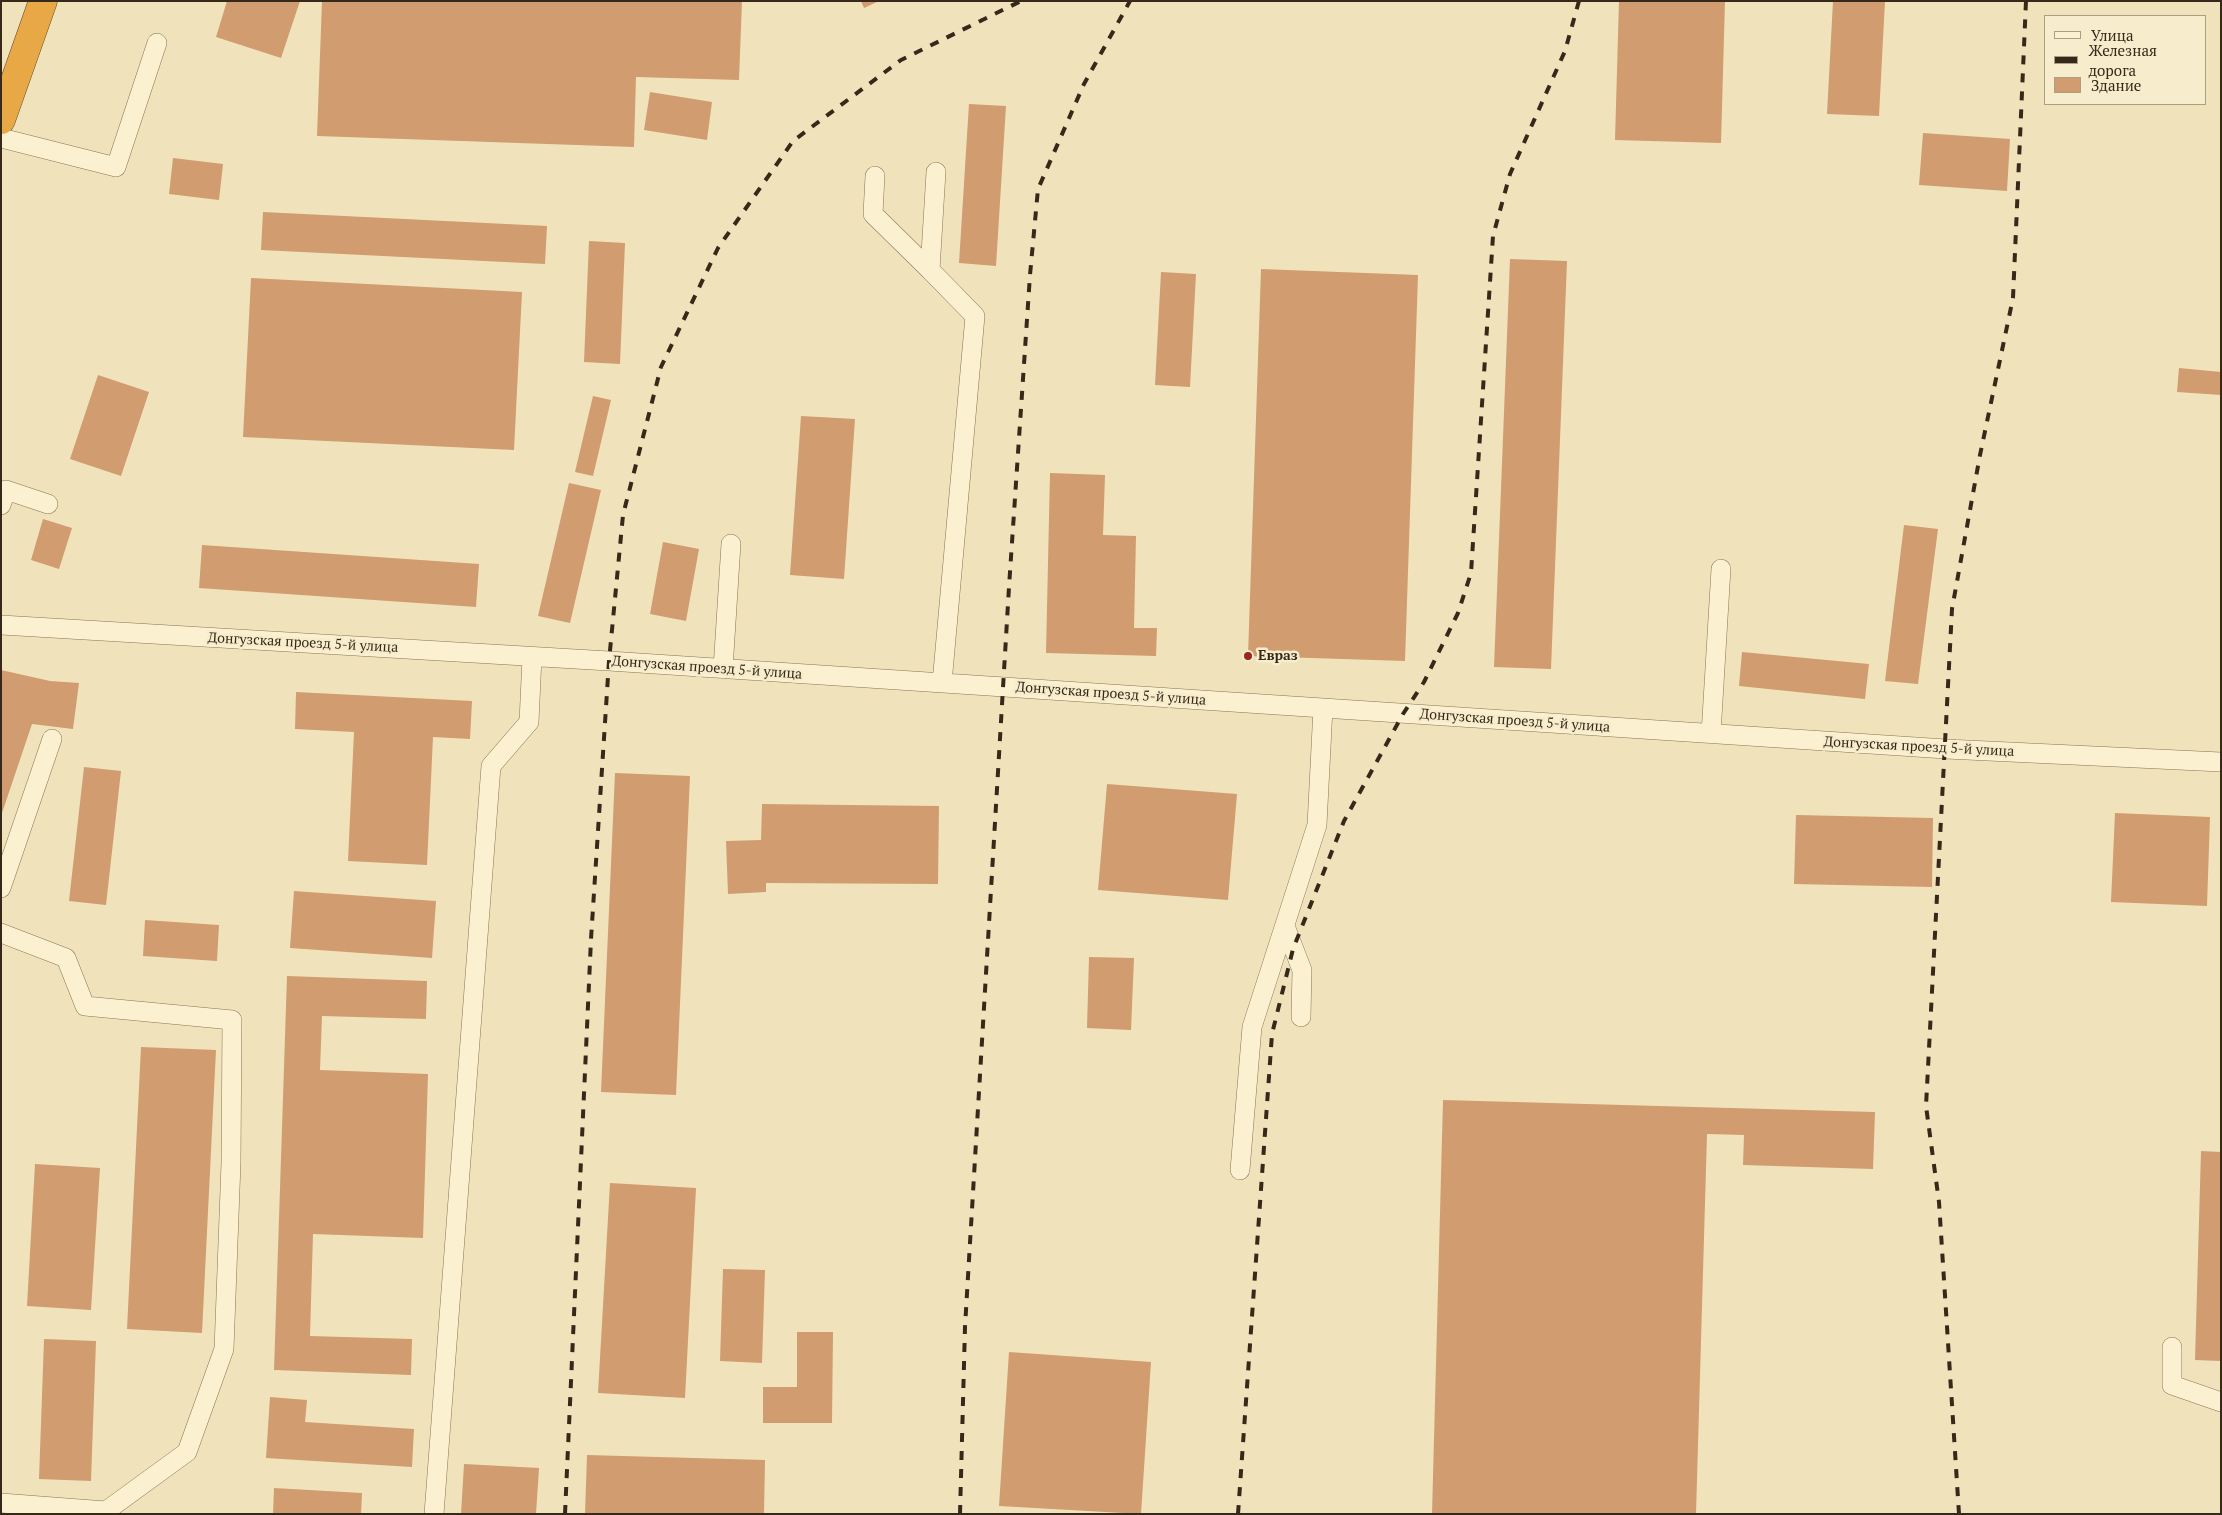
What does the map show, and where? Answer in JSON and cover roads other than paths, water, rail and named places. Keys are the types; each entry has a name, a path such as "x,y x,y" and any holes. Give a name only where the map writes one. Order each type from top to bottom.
{"highway":[{"path":"1,120 43,1"}],"street":[{"path":"1,138 116,168 157,43"},
{"path":"930,270 936,172"},
{"path":"875,176 873,214 975,316 942,683"},
{"path":"1,505 6,490 48,504"},
{"path":"723,669 731,544"},
{"path":"1711,734 1721,569"},
{"name":"Донгузская проезд 5-й улица","path":"1,625 723,669 1946,749 2221,762"},
{"path":"434,1514 491,766 528,722 532,657"},
{"path":"1240,1170 1252,1028 1317,825 1323,708"},
{"path":"1,888 52,739"},
{"path":"1285,926 1302,970 1301,1017"},
{"path":"1,933 66,958 85,1006 232,1020 231,1163 224,1349 187,1452 106,1511 1,1503"},
{"path":"2172,1348 2172,1385 2221,1402"}],"railway":[{"path":"565,1514 591,939 609,661 623,515 661,367 718,248 793,141 901,60 1021,1"},
{"path":"960,1514 965,1327 1009,587 1030,275 1038,189 1084,84 1130,1"},
{"path":"1238,1514 1272,1034 1293,949 1344,821 1403,714 1424,682 1458,613 1471,573 1493,236 1510,174 1565,51 1579,1"},
{"path":"1959,1514 1939,1202 1926,1106 1952,609 1980,455 2013,298 2026,1"}],"place":[{"name":"Евраз","path":"1248,656"}]}
